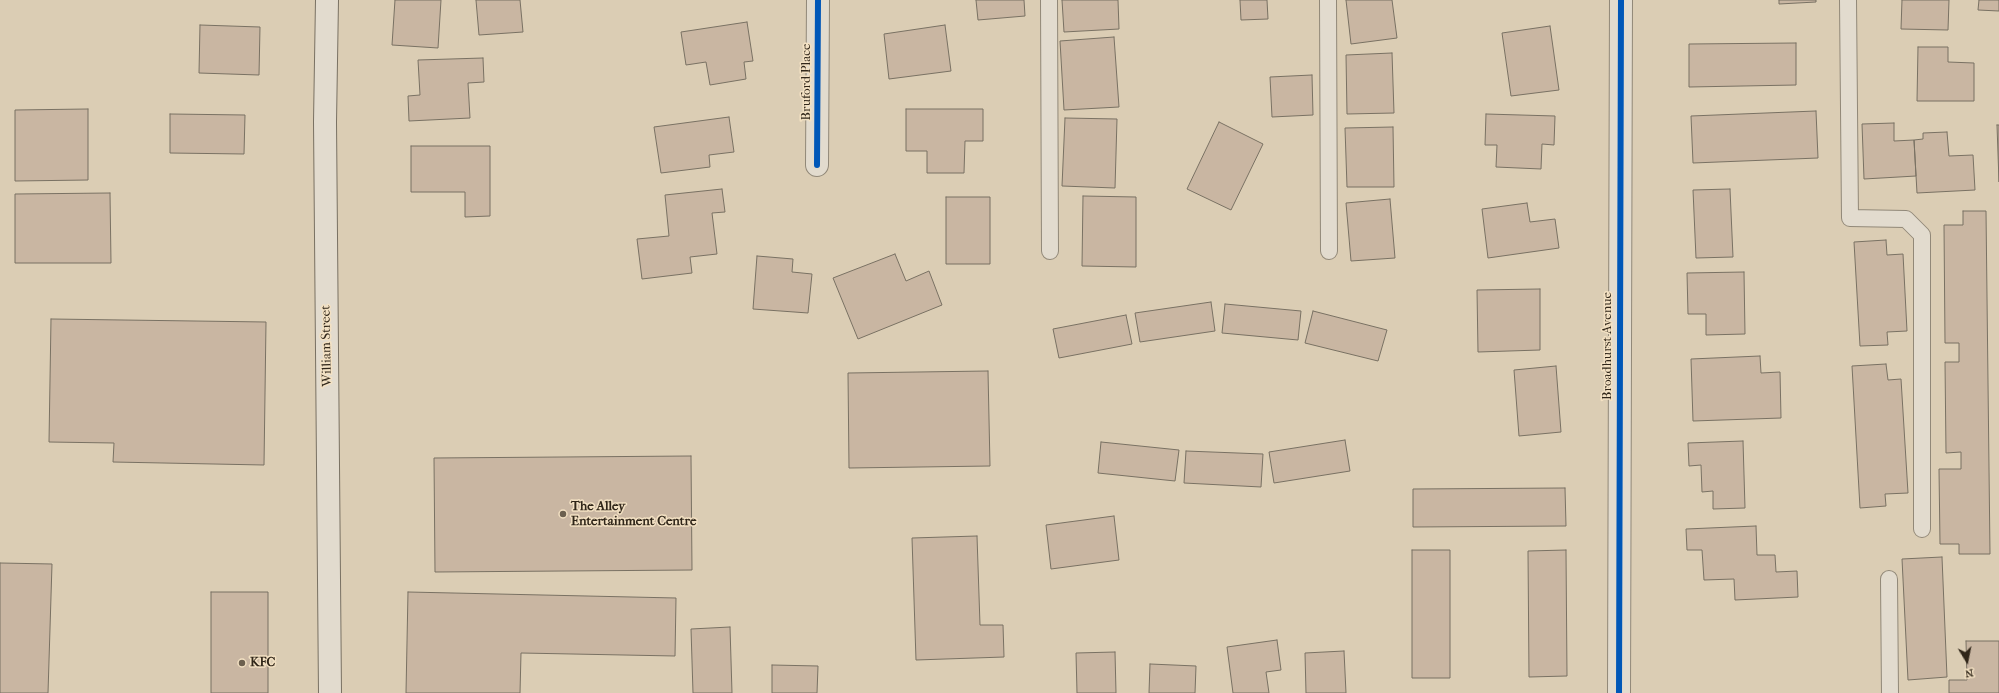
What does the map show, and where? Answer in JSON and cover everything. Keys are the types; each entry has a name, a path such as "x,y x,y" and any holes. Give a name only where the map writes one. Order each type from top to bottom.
{"street":[{"name":"William Street","path":"327,0 325,122 330,693"},
{"name":"Bruford Place","path":"817,165 818,0"},
{"name":"Broadhurst Avenue","path":"1619,693 1621,0"}],"lane":[{"path":"1049,0 1050,251"},
{"path":"1328,0 1329,251"},
{"path":"1848,0 1850,218 1906,219 1922,234 1922,530"},
{"path":"1889,579 1890,693"}],"building":[{"path":"395,0 441,0 438,48 392,45"},
{"path":"476,0 520,0 523,32 479,35"},
{"path":"976,0 1024,0 1025,16 978,20"},
{"path":"1062,0 1118,0 1119,29 1064,32"},
{"path":"1240,0 1267,0 1268,19 1241,20"},
{"path":"1346,0 1392,0 1397,38 1351,44"},
{"path":"1779,0 1816,0 1816,2 1779,4"},
{"path":"1902,0 1949,0 1948,30 1901,29"},
{"path":"1979,0 1999,0 1999,11 1978,10"},
{"path":"747,22 753,61 744,62 746,79 710,85 706,62 686,65 681,32"},
{"path":"200,25 260,27 259,75 199,73"},
{"path":"945,25 951,71 889,79 884,34"},
{"path":"1550,26 1559,90 1511,96 1502,33"},
{"path":"1114,37 1119,107 1064,110 1060,41"},
{"path":"1796,43 1796,85 1689,87 1689,44"},
{"path":"1918,47 1948,47 1948,62 1974,63 1974,101 1917,101"},
{"path":"1392,53 1394,113 1347,114 1346,55"},
{"path":"483,58 484,82 468,83 470,118 409,121 408,96 420,95 418,60"},
{"path":"1312,75 1313,115 1272,117 1270,77"},
{"path":"88,109 88,180 15,181 15,110"},
{"path":"906,109 983,109 983,141 965,141 964,173 927,173 927,151 906,151"},
{"path":"1816,111 1818,158 1693,163 1691,116"},
{"path":"170,114 245,115 244,154 170,153"},
{"path":"1486,114 1555,116 1554,145 1542,144 1541,169 1496,167 1497,145 1485,145"},
{"path":"729,117 734,152 709,155 710,167 661,173 654,127"},
{"path":"1065,118 1117,119 1115,188 1062,186"},
{"path":"1219,122 1263,144 1231,210 1187,189"},
{"path":"1894,123 1894,141 1914,140 1916,176 1864,179 1862,124"},
{"path":"1997,125 1999,125 1999,182"},
{"path":"1393,127 1394,187 1347,187 1345,128"},
{"path":"1947,132 1949,156 1973,155 1975,190 1917,193 1914,140 1923,139 1923,133"},
{"path":"411,146 490,146 490,216 465,217 465,192 411,192"},
{"path":"722,189 725,212 712,213 717,254 690,257 692,273 642,279 637,239 669,236 665,195"},
{"path":"1730,189 1733,257 1696,258 1693,190"},
{"path":"110,193 111,263 15,263 15,194"},
{"path":"1083,196 1136,197 1136,267 1082,266"},
{"path":"946,197 990,197 990,264 946,264"},
{"path":"1390,199 1395,258 1351,261 1346,203"},
{"path":"1527,203 1530,222 1555,219 1559,248 1488,258 1482,209"},
{"path":"1963,211 1986,211 1990,554 1959,554 1959,544 1940,544 1939,469 1961,469 1961,452 1946,453 1945,362 1959,362 1959,343 1945,343 1944,225 1963,225"},
{"path":"1886,240 1887,255 1903,254 1907,331 1887,332 1888,345 1860,346 1854,242"},
{"path":"895,254 906,281 929,271 942,305 858,339 833,278"},
{"path":"757,256 793,259 792,272 812,274 808,313 753,309"},
{"path":"1744,272 1745,334 1706,335 1706,314 1688,314 1687,273"},
{"path":"1540,289 1540,350 1478,352 1477,290"},
{"path":"1211,302 1215,331 1140,342 1135,313"},
{"path":"1225,304 1301,311 1298,340 1222,333"},
{"path":"1313,311 1387,330 1378,361 1305,343"},
{"path":"1126,315 1132,344 1059,358 1053,329"},
{"path":"51,319 266,322 264,465 113,462 114,443 49,442"},
{"path":"1760,356 1761,373 1780,372 1781,418 1693,421 1691,359"},
{"path":"1886,364 1888,380 1901,379 1908,493 1885,494 1886,506 1860,508 1852,366"},
{"path":"1556,366 1561,432 1519,436 1514,370"},
{"path":"988,371 990,466 849,468 848,373"},
{"path":"1345,440 1350,471 1274,483 1269,452"},
{"path":"1743,441 1745,508 1713,509 1713,491 1702,492 1701,465 1689,466 1688,443"},
{"path":"1101,442 1179,450 1175,481 1098,473"},
{"path":"1186,451 1263,454 1261,487 1184,483"},
{"name":"The Alley Entertainment Centre","path":"691,456 692,570 435,572 434,458"},
{"path":"1565,488 1566,526 1413,527 1413,489"},
{"path":"1114,516 1119,560 1051,569 1046,525"},
{"path":"1756,526 1757,555 1775,555 1776,572 1797,571 1798,597 1735,600 1734,579 1704,580 1702,550 1687,550 1686,529"},
{"path":"977,536 980,625 1003,625 1004,657 916,660 912,538"},
{"path":"1412,550 1450,550 1450,678 1412,678"},
{"path":"1566,550 1567,676 1529,677 1528,551"},
{"path":"1942,557 1947,677 1908,680 1902,559"},
{"path":"0,563 52,564 48,693 0,693"},
{"path":"211,592 268,592 268,693 211,693"},
{"path":"408,592 676,598 675,656 521,653 520,693 406,693"},
{"path":"730,627 732,693 693,693 691,629"},
{"path":"1277,640 1281,670 1266,672 1269,693 1233,693 1227,647"},
{"path":"1966,641 1999,641 1999,693 1949,693 1949,680 1967,680"},
{"path":"1344,651 1346,693 1306,693 1305,653"},
{"path":"1115,652 1116,693 1077,693 1076,653"},
{"path":"1150,664 1196,666 1195,693 1149,693"},
{"path":"772,665 818,666 817,693 772,693"}],"cycle path":[{"path":"817,165 818,0"},
{"path":"1619,693 1621,0"}],"place":[{"name":"The Alley Entertainment Centre","path":"563,514"},
{"name":"KFC","path":"242,663"}]}
